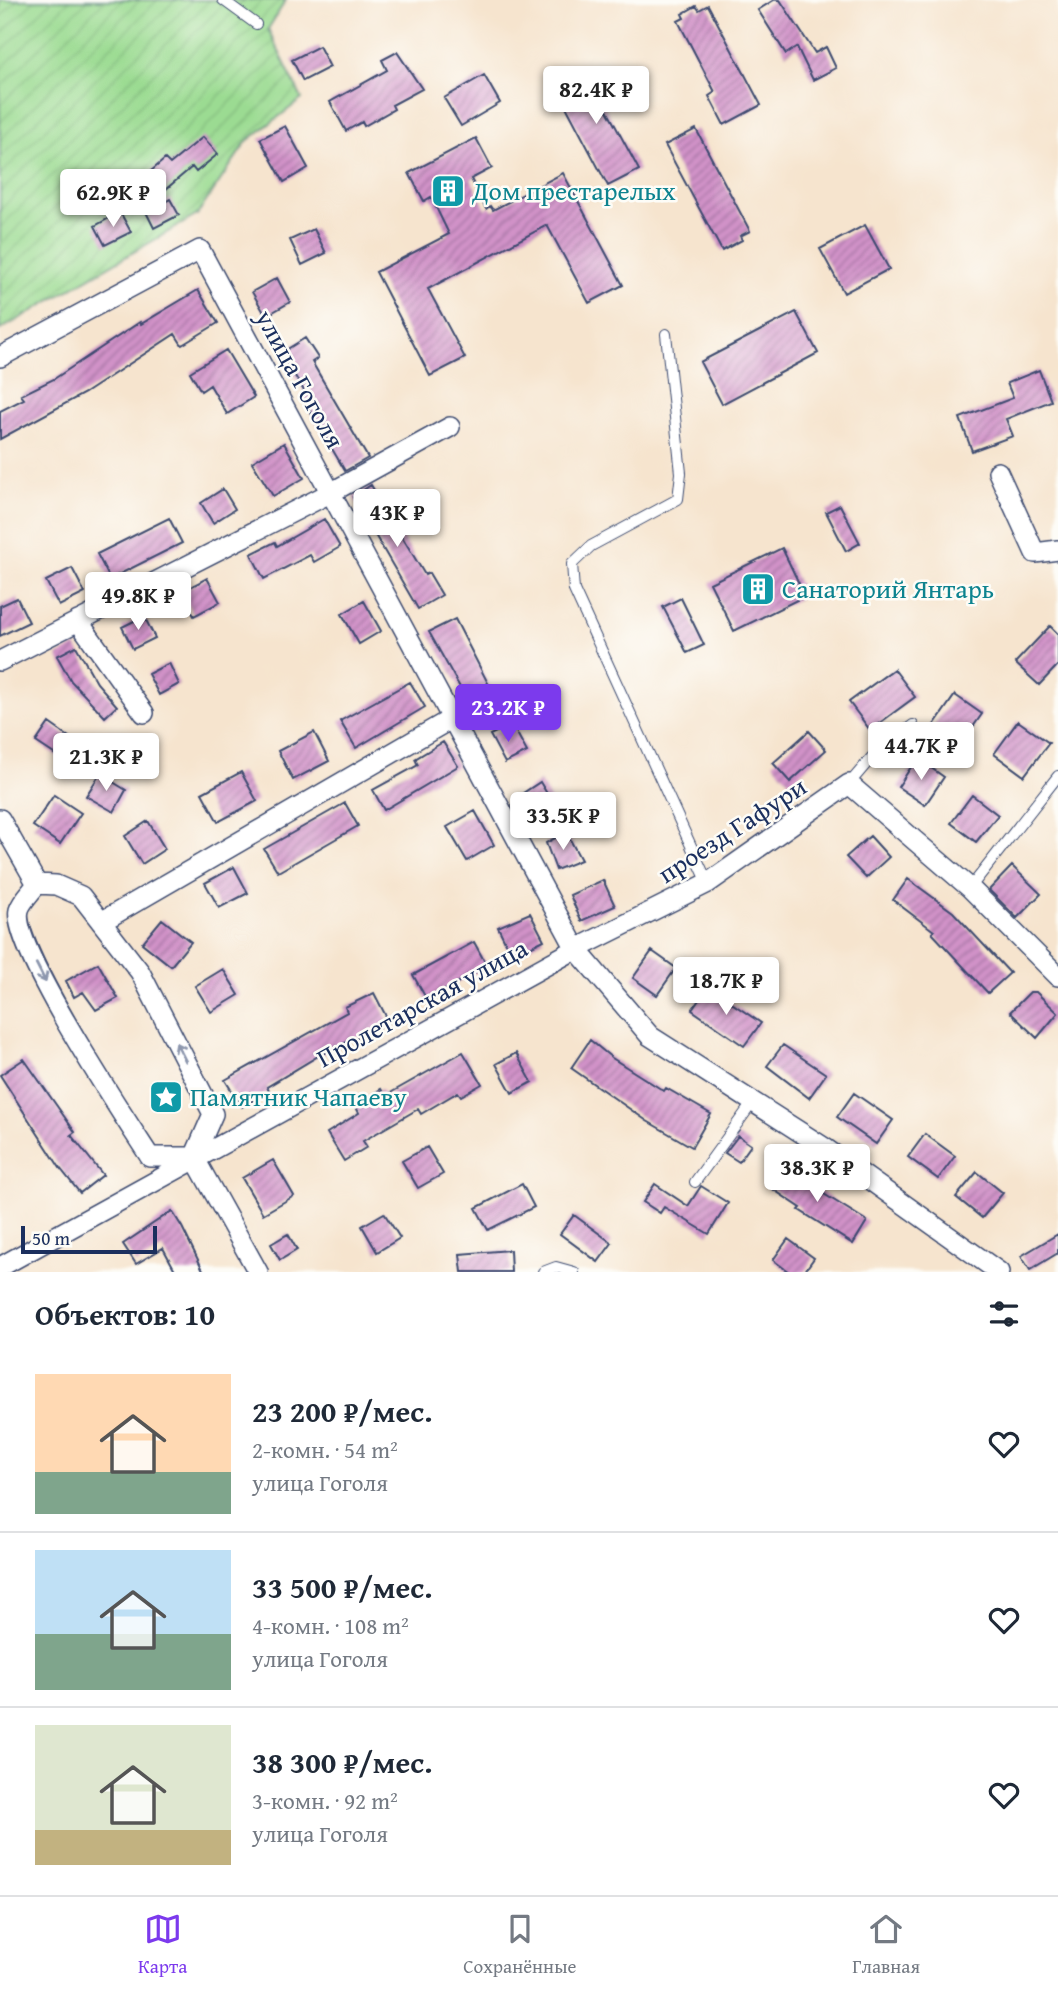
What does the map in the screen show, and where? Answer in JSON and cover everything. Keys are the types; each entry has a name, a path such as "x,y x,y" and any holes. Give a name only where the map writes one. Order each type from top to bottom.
{"street":[{"name":"улица Гоголя","path":"0,357 200,250 576,949 650,1036 836,1156 999,1272"},
{"path":"0,661 332,492 450,427"},
{"path":"998,472 1035,553 1058,550"},
{"path":"78,621 144,713"},
{"path":"101,922 451,719"},
{"name":"проезд Гафури","path":"576,949 708,883 849,784 970,888 1058,976"},
{"path":"0,819 37,884"},
{"path":"37,884 57,886 81,896 140,972 213,1114 194,1157"},
{"path":"0,916 19,909 37,884"},
{"path":"19,909 19,930 69,1030 150,1157 194,1157"},
{"name":"Пролетарская улица","path":"0,1267 194,1157 576,949"},
{"path":"194,1157 258,1272"}],"lane":[{"path":"223,0 256,24"},
{"path":"666,334 681,473 678,499 591,546 572,564 574,590 708,883"},
{"path":"849,784 872,757 913,724"},
{"path":"970,888 1058,776"},
{"path":"695,1182 753,1102"},
{"path":"543,1272 556,1266 574,1272"}],"green space":[{"path":"0,0 286,0 268,29 302,99 247,141 197,215 0,330"}],"building":[{"path":"774,0 780,0 815,53 826,47 836,68 813,80 797,47 786,54 758,10"},
{"path":"708,5 761,105 724,125 709,96 715,92 678,21 684,18 682,14 696,6 699,10"},
{"path":"319,46 330,67 303,81 292,60"},
{"path":"397,52 422,89 392,105 394,109 364,126 362,122 346,131 330,102 387,70 382,60"},
{"path":"573,69 575,74 585,69 639,170 608,186 552,80"},
{"path":"484,75 500,103 461,126 444,98"},
{"path":"285,126 308,168 284,182 260,139"},
{"path":"696,129 750,231 740,236 742,240 722,251 665,145"},
{"path":"203,137 218,154 196,172 192,167 159,195 144,177 165,159 170,164"},
{"path":"476,138 492,168 471,179 486,209 490,206 493,210 563,173 623,285 589,303 547,225 428,289 465,358 430,376 376,272 449,234 431,197 424,201 409,173"},
{"path":"170,199 179,215 154,228 146,212"},
{"path":"120,212 131,232 105,245 95,226"},
{"path":"865,225 889,269 844,293 820,249"},
{"path":"314,229 326,253 302,265 290,240"},
{"path":"277,278 290,302 266,316 252,292"},
{"path":"198,290 218,323 182,345 175,334 85,393 0,439 0,411 24,399 21,395 54,379 140,322 141,324"},
{"path":"796,312 818,353 722,404 700,362"},
{"path":"305,338 318,358 312,362 368,458 345,471 301,396 306,394 281,353"},
{"path":"226,350 254,397 227,414 210,385 201,391 190,372"},
{"path":"1039,370 1051,401 1006,419 1013,436 972,451 960,418 1013,398 1007,383"},
{"path":"284,443 304,478 273,496 252,462"},
{"path":"371,485 425,575 429,573 442,595 418,609 353,497"},
{"path":"223,489 235,509 213,523 201,503"},
{"path":"840,505 860,543 846,551 826,512"},
{"path":"169,518 182,543 110,579 97,554"},
{"path":"324,519 340,547 314,562 310,555 264,579 251,554 275,542 277,546"},
{"name":"Санаторий Янтарь","path":"782,548 805,596 734,631 710,583"},
{"path":"72,568 85,593 59,606 46,581"},
{"path":"207,578 220,602 194,616 181,592"},
{"path":"17,598 29,622 0,636 0,606"},
{"path":"681,598 704,645 687,653 663,607"},
{"path":"364,601 381,631 359,644 342,614"},
{"path":"144,616 155,638 133,649 122,627"},
{"path":"455,619 490,687 467,700 429,632"},
{"path":"1050,626 1058,634 1058,665 1039,685 1015,663"},
{"path":"76,646 97,683 117,706 105,717 71,681 57,656"},
{"path":"169,663 179,684 159,695 148,674"},
{"path":"894,669 915,697 870,730 849,702"},
{"path":"410,682 425,707 356,748 340,721"},
{"path":"955,695 982,714 961,744 934,725"},
{"path":"1018,721 1049,743 1024,776 994,754"},
{"path":"49,723 76,742 63,760 36,742"},
{"path":"512,724 527,752 505,763 490,735"},
{"path":"809,731 826,750 790,782 773,763"},
{"path":"314,732 329,761 293,780 278,751"},
{"path":"443,742 458,766 384,810 373,790 418,765 415,759"},
{"path":"917,758 944,777 925,805 898,787"},
{"path":"241,772 257,801 218,822 202,793"},
{"path":"100,774 126,790 114,812 86,796"},
{"path":"540,782 555,807 535,820 520,795"},
{"path":"54,795 81,813 60,844 33,826"},
{"path":"972,795 998,815 976,842 951,823"},
{"path":"345,803 358,826 278,872 264,849"},
{"path":"475,811 494,845 467,861 447,827"},
{"path":"148,821 165,849 142,864 125,836"},
{"path":"566,832 581,860 556,870 546,843"},
{"path":"870,836 889,857 866,878 846,857"},
{"path":"1012,866 1041,894 1017,918 989,890"},
{"path":"234,867 248,893 219,908 205,883"},
{"path":"908,879 953,912 1010,973 988,993 932,933 934,931 893,900"},
{"path":"603,880 615,906 581,921 570,895"},
{"path":"530,913 544,940 512,956 498,927"},
{"path":"162,919 191,942 171,966 142,943"},
{"path":"474,942 487,966 427,1000 413,975"},
{"path":"652,951 676,968 657,995 633,978"},
{"path":"98,963 118,998 96,1010 83,992 74,997 66,981"},
{"path":"223,969 239,995 211,1012 195,986"},
{"path":"708,987 761,1023 744,1046 692,1010"},
{"path":"1030,992 1036,992 1058,1013 1037,1038 1010,1012"},
{"path":"374,993 389,1022 320,1055 267,1087 269,1091 242,1107 225,1080 347,1012 345,1007"},
{"path":"590,1040 612,1058 664,1091 666,1088 711,1114 692,1147 647,1121 571,1068"},
{"path":"783,1045 826,1074 809,1098 767,1066"},
{"path":"463,1052 482,1084 461,1096 458,1092 421,1114 418,1109 363,1141 367,1147 344,1161 327,1133 359,1113 355,1105 381,1089 385,1096"},
{"path":"516,1053 532,1082 512,1093 496,1064"},
{"path":"24,1059 75,1132 71,1135 103,1175 80,1193 60,1168 0,1075"},
{"path":"854,1093 893,1120 876,1144 837,1117"},
{"path":"925,1134 955,1156 938,1179 908,1157"},
{"path":"738,1136 751,1145 739,1162 725,1153"},
{"path":"427,1147 443,1174 418,1188 402,1161"},
{"path":"273,1160 294,1196 263,1214 242,1178"},
{"path":"783,1163 805,1177 803,1181 867,1221 853,1244 799,1210 801,1208 768,1186"},
{"path":"977,1172 1003,1193 982,1218 956,1197"},
{"path":"522,1184 534,1207 488,1230 476,1208"},
{"path":"655,1184 688,1206 701,1186 728,1203 709,1234 664,1207 660,1213 643,1202"},
{"path":"172,1211 204,1272 176,1272 163,1248 136,1264 123,1244"},
{"path":"384,1213 400,1238 377,1252 362,1226"},
{"path":"574,1215 612,1243 598,1262 560,1234"},
{"path":"288,1234 297,1250 280,1260 271,1244"},
{"path":"1058,1234 1058,1253 1030,1270 1021,1256"},
{"path":"788,1239 814,1258 804,1272 789,1272 773,1260"},
{"path":"510,1250 511,1272 462,1272 460,1254"}],"place":[{"name":"Дом престарелых","path":"448,191"},
{"name":"Санаторий Янтарь","path":"758,589"},
{"name":"Памятник Чапаеву","path":"166,1097"}]}
